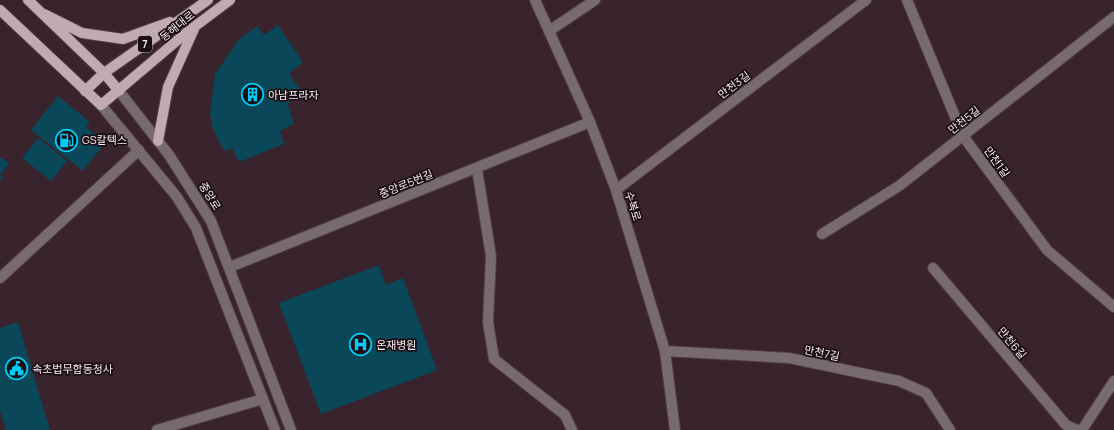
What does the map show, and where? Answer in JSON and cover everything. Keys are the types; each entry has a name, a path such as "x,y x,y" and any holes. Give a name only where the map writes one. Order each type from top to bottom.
{"main road":[{"path":"28,0 44,14 82,33 123,39 185,16"},
{"name":"동해대로","path":"85,91 104,73 208,0"},
{"name":"동해대로","path":"101,105 195,26 230,0"},
{"path":"0,10 101,105"},
{"name":"중앙로","path":"44,14 104,73 118,91"},
{"path":"158,141 168,88 195,26"}],"street":[{"name":"수복로","path":"535,0 590,122 616,190 665,351 675,430"},
{"path":"549,31 595,0"},
{"name":"만천3길","path":"616,190 866,0"},
{"name":"만천1길","path":"907,0 963,136 1047,250 1114,307"},
{"name":"만천5길","path":"822,234 899,186 1114,17"},
{"name":"중앙로","path":"118,91 158,141 211,221 230,267 291,430"},
{"path":"101,105 140,150 177,197 196,228 275,430"},
{"name":"중앙로5번길","path":"230,267 590,122"},
{"path":"0,278 140,150"},
{"path":"476,169 491,256 488,322 494,359 565,415 572,430"},
{"name":"만천6길","path":"932,268 1066,426 1077,430"},
{"name":"만천7길","path":"665,351 789,358 899,381 926,393 950,430"},
{"path":"1082,430 1114,381"},
{"path":"157,430 263,399"}],"building":[{"name":"아남프라자","path":"278,25 303,62 289,74 300,89 292,96 288,105 294,124 280,131 284,144 239,162 232,148 224,151 213,129 210,114 215,74 239,39 257,26 264,35"},
{"path":"58,96 90,122 86,127 105,143 83,171 31,130"},
{"path":"38,138 67,161 51,181 22,158"},
{"path":"0,157 9,163 0,176"},
{"path":"379,265 386,285 403,278 437,370 321,414 279,303"},
{"name":"속초법무합동청사","path":"18,322 50,430 6,430 0,410 0,328"}],"place":[{"name":"아남프라자","path":"253,95"},
{"name":"GS칼텍스","path":"66,140"},
{"name":"온재병원","path":"361,345"},
{"name":"속초법무합동청사","path":"16,369"}]}
